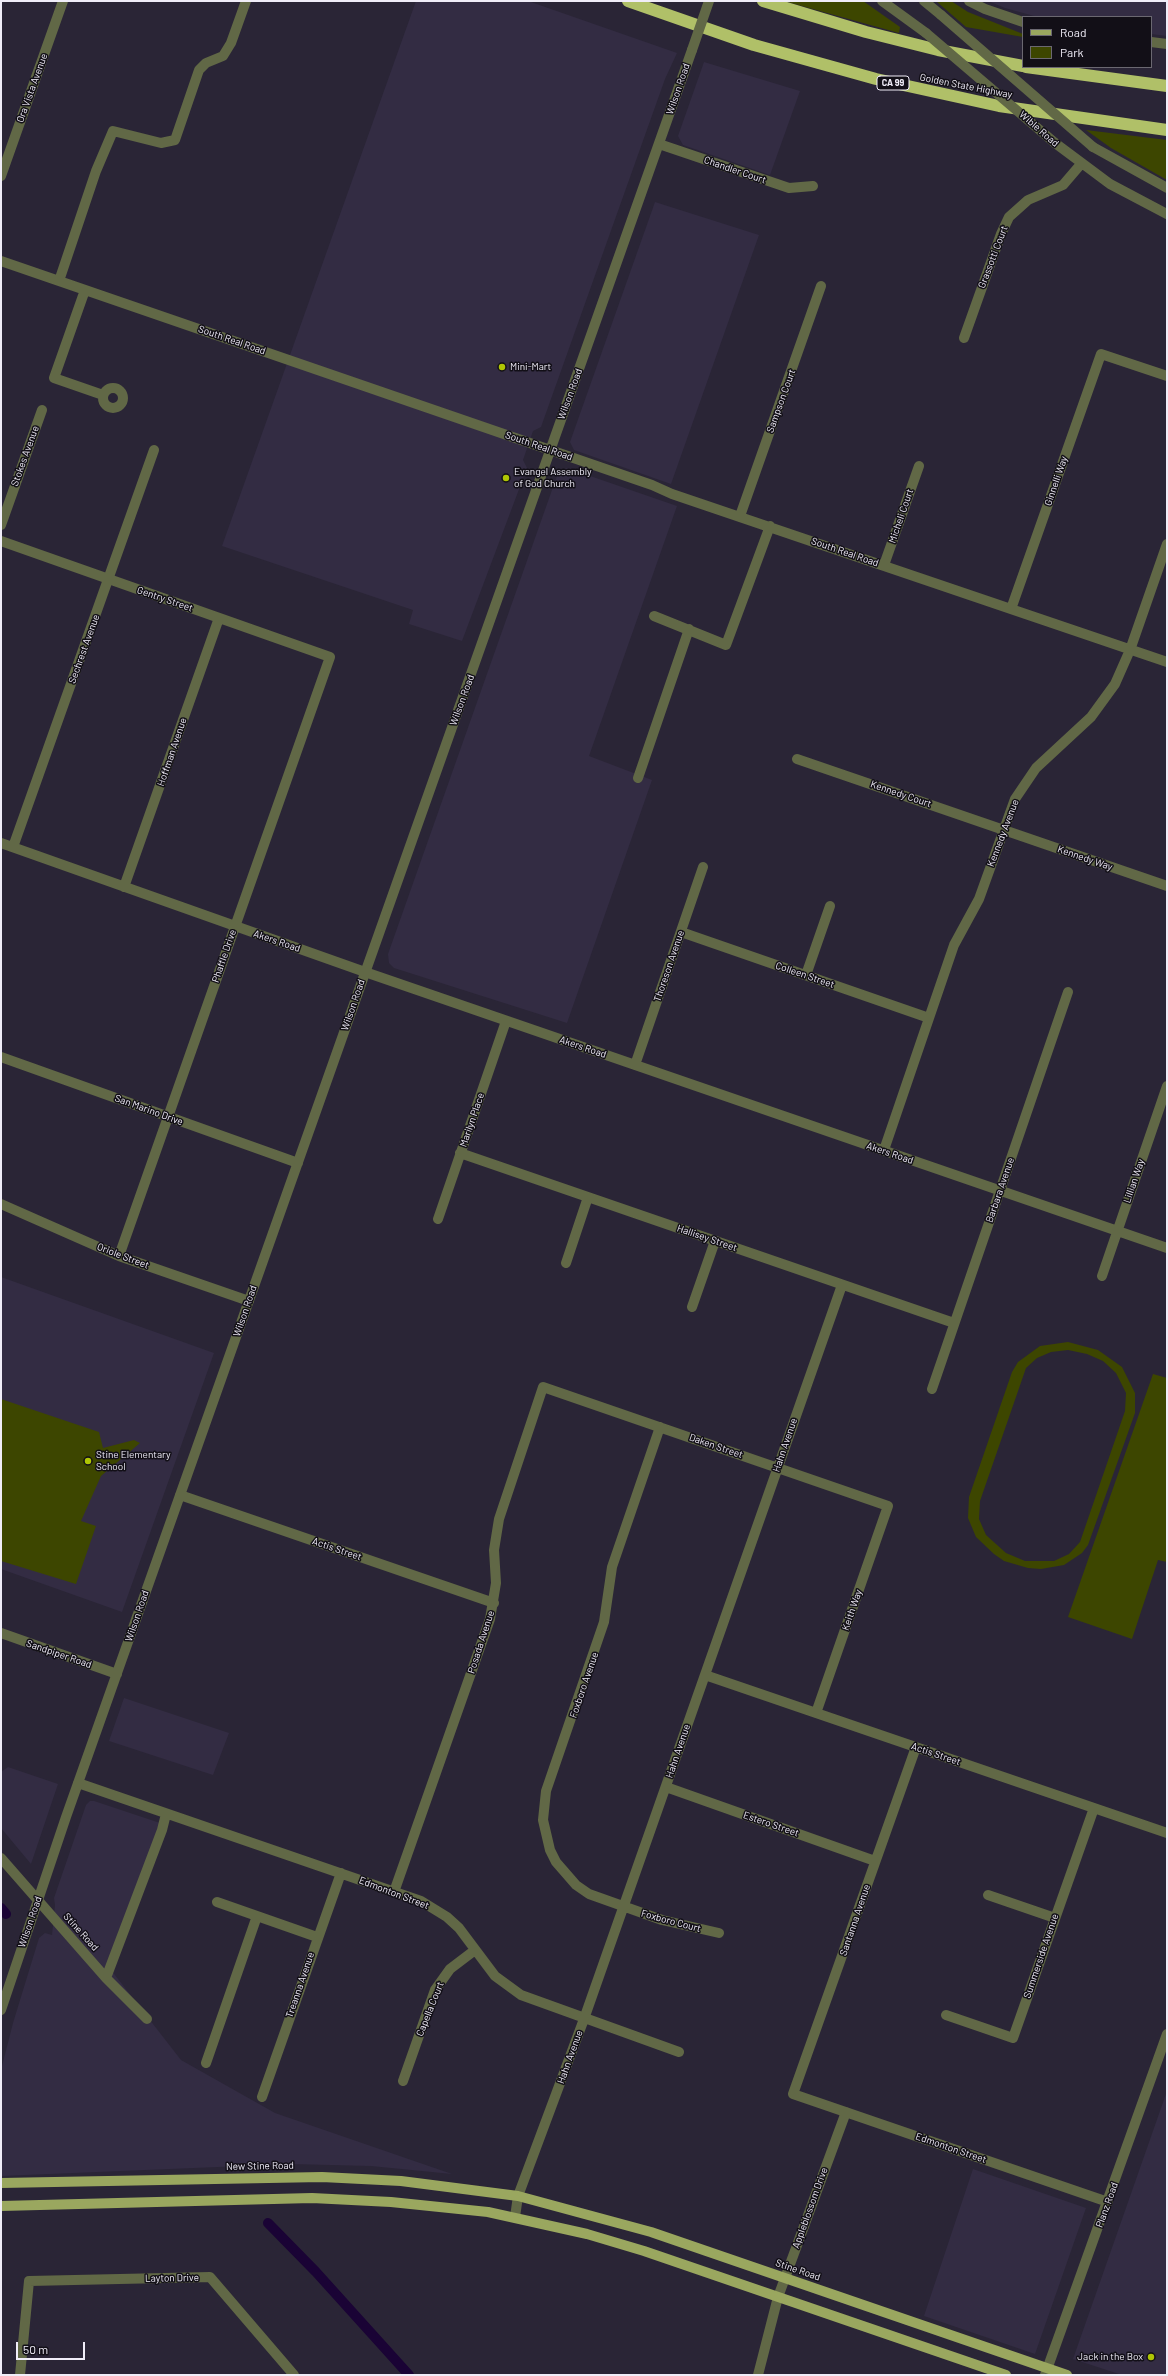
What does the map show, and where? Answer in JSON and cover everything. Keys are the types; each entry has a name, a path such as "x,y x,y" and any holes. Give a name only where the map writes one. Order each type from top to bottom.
{"highway":[{"name":"Golden State Highway","path":"628,1 754,45 876,79 999,106 1167,130"},
{"path":"764,1 874,34 933,49 1022,66"},
{"path":"1033,68 1167,86"}],"main road":[{"name":"New Stine Road","path":"1,2183 322,2177 401,2181 518,2196"},
{"name":"Stine Road","path":"518,2196 650,2232 784,2278 1046,2372 1067,2375"},
{"path":"1,2206 312,2198 391,2202 514,2217 587,2234 630,2247 1006,2375"}],"street":[{"name":"Ora Vista Avenue","path":"1,176 63,1"},
{"path":"60,281 96,171 113,131 161,143 175,140 199,70 206,63 223,56 231,43 246,1"},
{"name":"Wilson Road","path":"1,2010 37,1900 78,1783 709,1"},
{"name":"Wible Road","path":"882,1 926,32 1081,164 1135,199 1167,214"},
{"path":"924,1 1093,147 1167,188"},
{"path":"969,1 1009,18 1022,22"},
{"path":"1152,42 1167,44"},
{"name":"Chandler Court","path":"659,144 789,188 813,186"},
{"name":"Grassotti Court","path":"964,338 1001,234 1009,218 1028,200 1063,185 1081,164"},
{"name":"South Real Road","path":"1,261 550,450 672,494 1167,662"},
{"name":"Sampson Court","path":"740,516 821,286"},
{"path":"85,290 54,378 103,395"},
{"name":"Ginnelli Way","path":"1011,608 1101,354 1167,376"},
{"name":"Stokes Avenue","path":"1,525 42,410"},
{"name":"Sechrest Avenue","path":"13,848 154,450"},
{"name":"Micheli Court","path":"884,565 919,466"},
{"path":"654,616 726,645 770,526"},
{"name":"Gentry Street","path":"1,541 330,657"},
{"name":"Kennedy Avenue","path":"884,1150 954,945 979,898 1004,830 1024,784 1048,755 1076,732 1099,707 1115,684 1130,650 1167,544"},
{"name":"Hoffman Avenue","path":"124,887 219,618"},
{"path":"638,778 689,629"},
{"name":"Phaffle Drive","path":"119,1256 330,657"},
{"name":"Kennedy Court","path":"797,759 1004,830"},
{"name":"Kennedy Way","path":"1004,830 1167,886"},
{"name":"Akers Road","path":"1,843 365,972 1167,1248"},
{"name":"Thoreson Avenue","path":"635,1065 703,867"},
{"path":"806,975 830,906"},
{"name":"Colleen Street","path":"681,932 929,1018"},
{"name":"Barbara Avenue","path":"932,1389 1068,992"},
{"name":"Marilyn Place","path":"438,1219 506,1020"},
{"name":"San Marino Drive","path":"1,1057 298,1163"},
{"name":"Lillian Way","path":"1102,1276 1167,1086"},
{"name":"Hallisey Street","path":"460,1153 954,1323"},
{"path":"566,1263 588,1197"},
{"name":"Oriole Street","path":"1,1204 119,1256 249,1302"},
{"path":"692,1307 715,1241"},
{"name":"Hahn Avenue","path":"514,2217 518,2196 584,2019 842,1285"},
{"name":"Daken Street","path":"543,1387 888,1506"},
{"name":"Posada Avenue","path":"394,1892 494,1602 494,1550 499,1519 543,1387"},
{"name":"Foxboro Avenue","path":"623,1908 589,1894 566,1875 550,1850 545,1834 543,1806 546,1791 600,1639 612,1567 660,1427"},
{"name":"Actis Street","path":"180,1495 494,1602"},
{"name":"Keith Way","path":"816,1713 888,1506"},
{"name":"Sandpiper Road","path":"1,1633 117,1674"},
{"name":"Actis Street","path":"705,1675 1167,1833"},
{"name":"Santanna Avenue","path":"793,2094 916,1747"},
{"name":"Edmonton Street","path":"78,1783 421,1901 447,1917 459,1928 495,1976 521,1995 679,2052"},
{"name":"Estero Street","path":"666,1787 876,1861"},
{"name":"Summerside Avenue","path":"946,2015 1013,2038 1094,1808"},
{"path":"106,1978 162,1830 166,1814"},
{"name":"Stine Road","path":"1,1858 106,1978 147,2019"},
{"name":"Treanna Avenue","path":"262,2097 317,1937 341,1874"},
{"path":"988,1895 1055,1918"},
{"path":"217,1902 317,1937"},
{"name":"Foxboro Court","path":"623,1908 662,1920 719,1933"},
{"path":"206,2063 257,1916"},
{"name":"Capella Court","path":"403,2082 435,1990 450,1969 475,1950"},
{"name":"Planz Road","path":"1046,2372 1167,2034"},
{"name":"Edmonton Street","path":"793,2094 1108,2202"},
{"name":"Appleblossom Drive","path":"758,2375 784,2278 846,2112"},
{"name":"Layton Drive","path":"20,2375 29,2282 210,2277 294,2375"}],"shaded area":[{"path":"416,1 528,1 677,53 665,79 541,427 533,431 523,460 527,468 462,641 409,624 413,610 222,546"},
{"path":"988,1 1167,1 1167,36 1152,34 1152,16 1034,16 1005,8"},
{"path":"704,62 800,91 770,175 683,145 678,136"},
{"path":"655,202 759,235 671,484 574,450 570,442"},
{"path":"567,468 677,506 589,756 652,780 567,1023 394,968 389,963 388,954 558,473"},
{"name":"Stine Elementary School","path":"1,1277 214,1353 122,1612 1,1569"},
{"path":"124,1698 229,1733 213,1775 109,1741"},
{"path":"8,1767 58,1784 31,1864 1,1828 1,1772"},
{"path":"90,1801 94,1801 166,1825 111,1970 181,2060 275,2113 452,2174 371,2166 290,2164 1,2176 1,2070 13,2023 39,1938 45,1933 52,1935 55,1905 54,1898 86,1805"},
{"path":"1167,2091 1167,2375 1122,2375 1073,2359"},
{"path":"973,2169 1086,2208 1035,2354 924,2316"}],"green space":[{"path":"784,1 863,1 900,27 899,33"},
{"path":"936,1 951,1 968,12 1022,34 1022,37 966,27"},
{"path":"1086,130 1167,140 1167,180 1111,148"},
{"path":"1068,1342 1098,1350 1122,1367 1135,1393 1135,1413 1088,1545 1082,1553 1064,1565 1041,1569 1028,1568 1004,1561 976,1537 968,1518 969,1497 1012,1372 1018,1362 1040,1346","holes":["1068,1350 1087,1354 1103,1361 1116,1373 1126,1393 1125,1411 1080,1542 1069,1554 1054,1561 1025,1561 1006,1553 986,1535 979,1519 980,1501 1026,1368 1037,1358 1051,1352"]},
{"path":"1153,1374 1167,1378 1167,1562 1158,1560 1132,1639 1068,1617"},
{"path":"1,1399 99,1432 103,1448 134,1440 140,1443 101,1476 81,1521 96,1526 76,1584 1,1561"}],"waterway":[{"path":"1,1908 6,1914"},
{"path":"268,2223 316,2272 409,2375"}],"place":[{"name":"Mini-Mart","path":"502,367"},
{"name":"Evangel Assembly of God Church","path":"506,478"},
{"name":"Stine Elementary School","path":"88,1461"},
{"name":"Jack in the Box","path":"1151,2357"}]}
